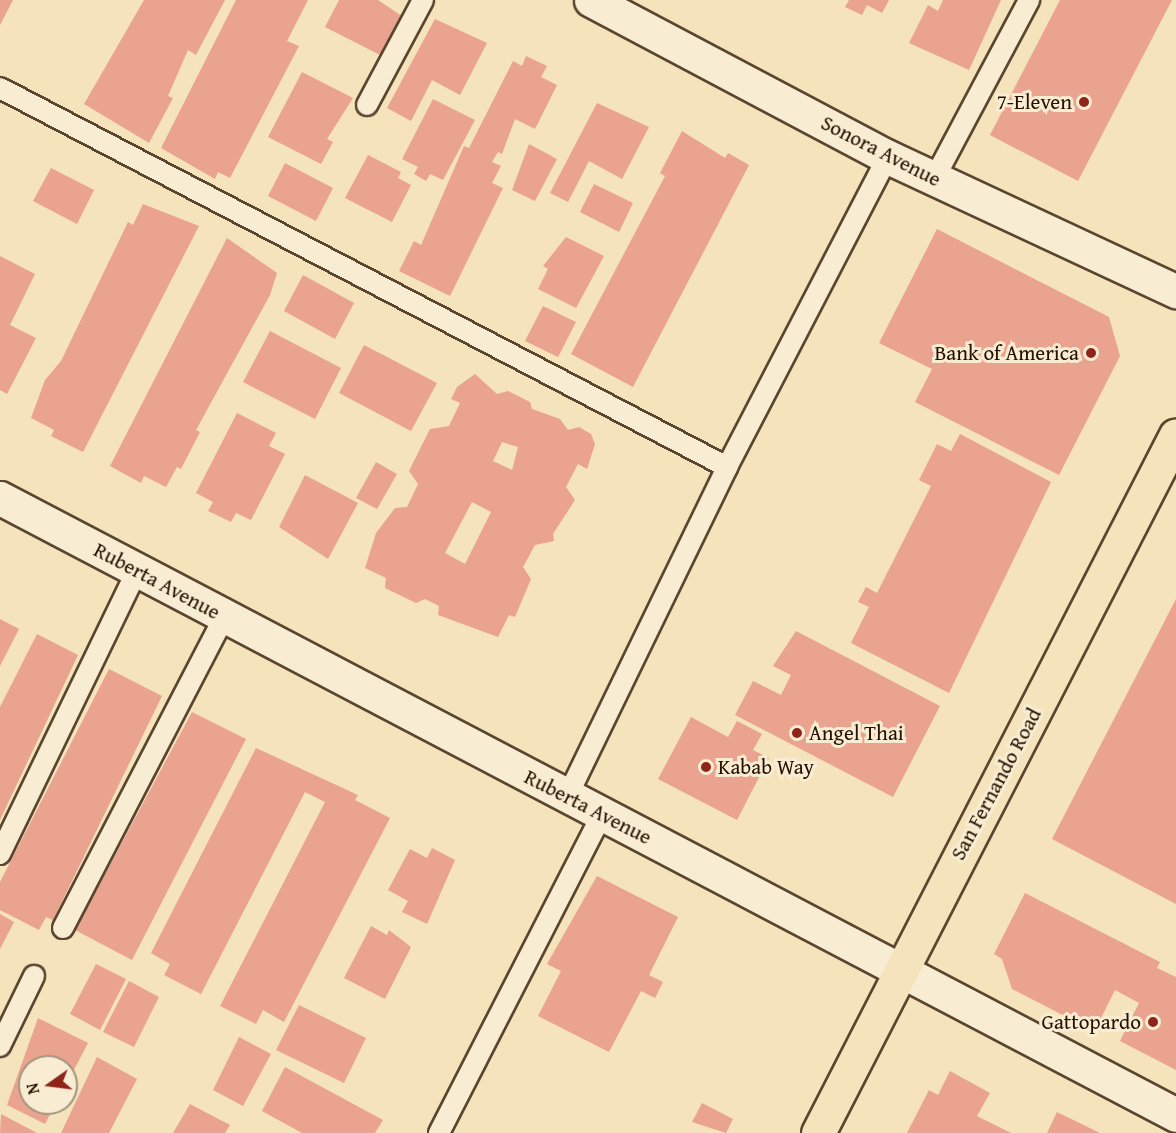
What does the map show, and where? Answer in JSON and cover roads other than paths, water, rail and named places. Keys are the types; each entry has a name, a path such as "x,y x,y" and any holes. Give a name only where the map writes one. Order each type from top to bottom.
{"main road":[{"name":"San Fernando Road","path":"818,1133 898,970 1176,435"}],"street":[{"name":"Sonora Avenue","path":"591,0 888,157 1176,291"},
{"name":"Ruberta Avenue","path":"0,498 1176,1114"}],"lane":[{"path":"367,105 423,0"},
{"path":"934,179 1029,0"},
{"path":"0,88 727,467"},
{"path":"567,797 727,467 888,157"},
{"path":"0,854 137,571"},
{"path":"63,928 224,617"},
{"path":"439,1133 602,815"},
{"path":"0,1046 34,976"}],"place":[{"name":"7-Eleven","path":"1084,102"},
{"name":"Bank of America","path":"1091,353"},
{"name":"Angel Thai","path":"797,733"},
{"name":"Kabab Way","path":"706,767"},
{"name":"Gattopardo","path":"1153,1022"}]}
